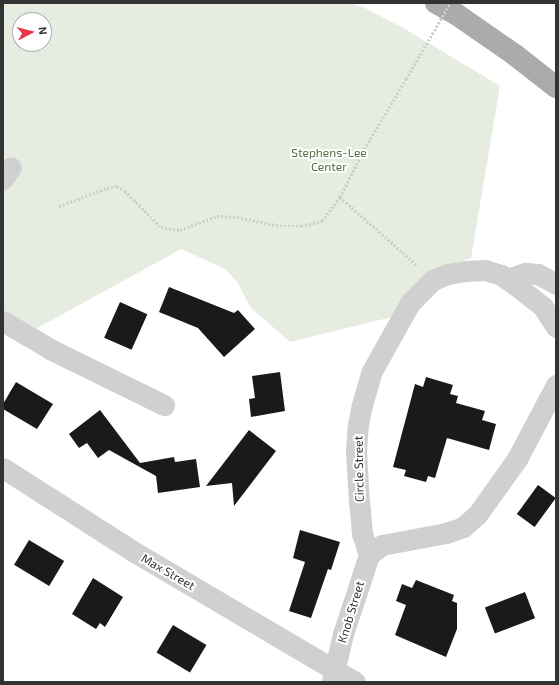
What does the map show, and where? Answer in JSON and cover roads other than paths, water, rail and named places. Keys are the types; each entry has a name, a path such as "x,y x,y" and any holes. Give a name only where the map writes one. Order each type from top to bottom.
{"main road":[{"path":"436,3 456,14 509,51 556,87"}],"street":[{"name":"Circle Street","path":"369,555 362,534 358,495 356,450 358,425 372,371 410,303 433,280 448,274 485,270 501,275 543,307 556,327"},
{"path":"507,279 526,273 538,274 556,284"},
{"path":"3,320 52,350 164,404"},
{"path":"369,555 382,545 446,533 463,526 477,515 517,459 556,385"},
{"name":"Max Street","path":"3,468 136,553 334,676 355,682"},
{"name":"Knob Street","path":"334,676 343,634 369,555"}],"park label":[{"name":"Stephens-Lee Center","path":"329,160"}]}
